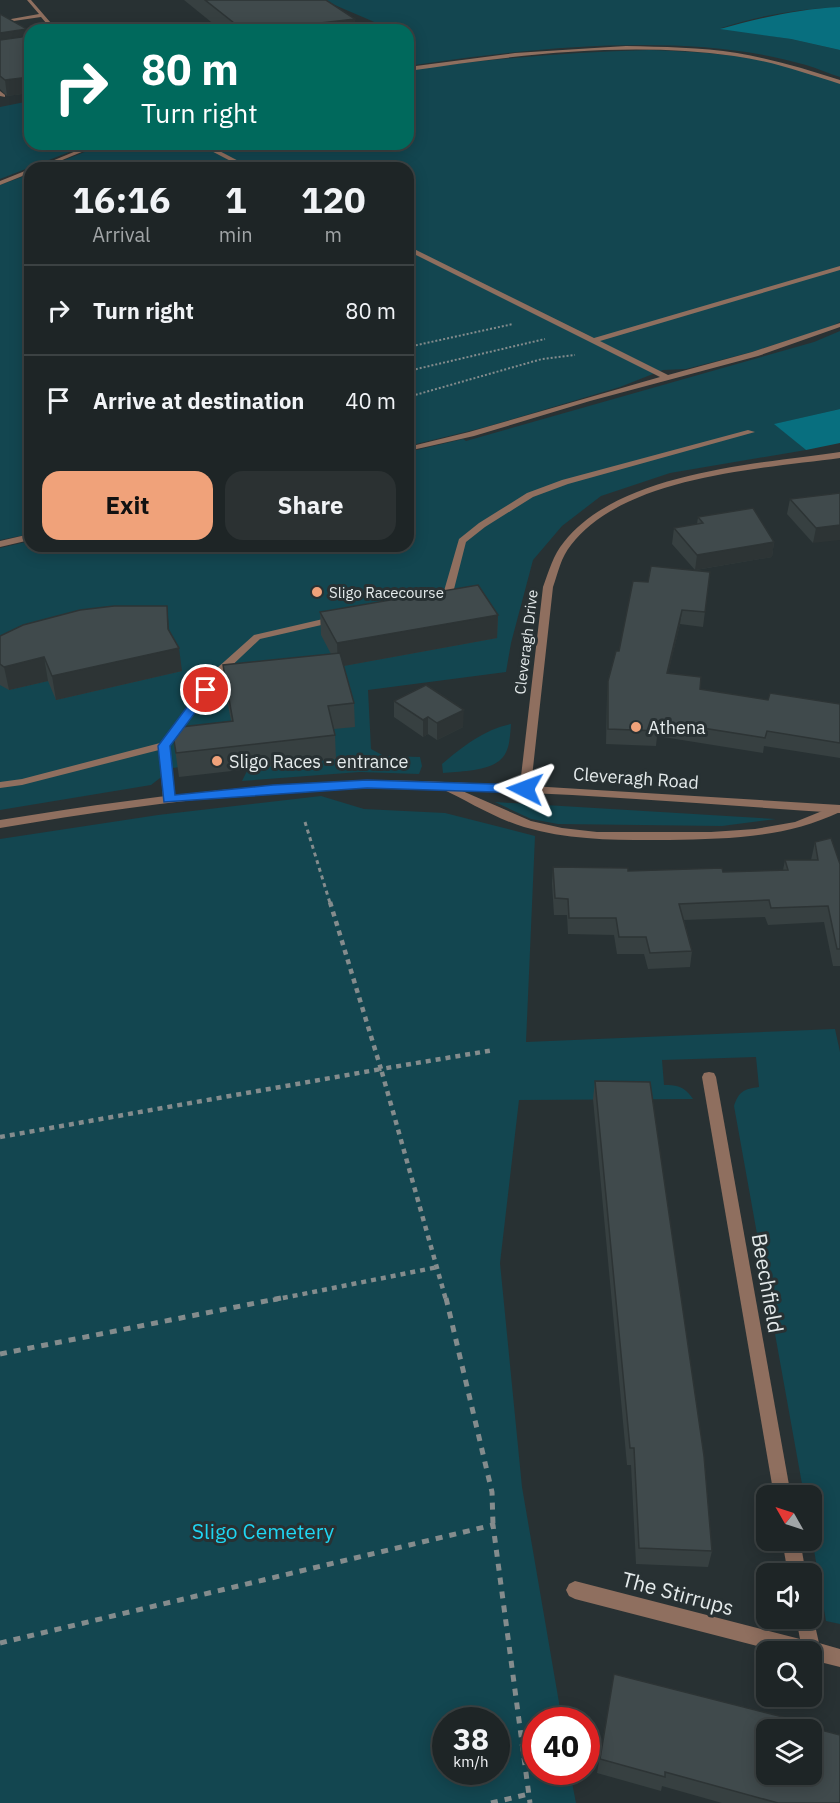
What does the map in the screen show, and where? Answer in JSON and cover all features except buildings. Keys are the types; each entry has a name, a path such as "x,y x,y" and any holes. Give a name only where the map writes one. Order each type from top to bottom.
{"street":[{"path":"29,0 50,24"},
{"path":"0,22 42,15"},
{"path":"414,68 480,58 651,48 750,56 804,68 840,82"},
{"path":"53,162 83,150"},
{"path":"213,150 237,162"},
{"path":"0,183 24,173"},
{"path":"414,251 666,378"},
{"path":"593,341 840,268"},
{"path":"414,448 471,434 755,354 840,325"},
{"path":"426,598 448,593 462,541 482,525 530,495 565,482 751,432"},
{"name":"Cleveragh Drive","path":"525,789 548,587 558,560 569,541 590,521 626,498 673,483 840,455"},
{"path":"0,544 24,538"},
{"path":"0,785 22,782 164,746 220,671 257,637 347,616"},
{"path":"164,746 169,799"},
{"name":"Cleveragh Road","path":"0,824 169,799 273,789 367,784 525,789 839,809"},
{"path":"444,786 525,823 580,835 725,835 788,828 820,818 839,809"},
{"name":"Beechfield","path":"709,1077 781,1485"},
{"name":"The Stirrups","path":"575,1590 772,1641"},
{"name":"The Stirrups","path":"822,1654 840,1658"}],"path":[{"path":"414,346 509,324 554,321"},
{"path":"414,369 575,332"},
{"path":"414,395 542,359 611,350"},
{"path":"305,822 381,1069 438,1267 492,1492 493,1525 530,1803"},
{"path":"0,1137 494,1050"},
{"path":"0,1354 438,1267"},
{"path":"0,1643 493,1525"},
{"path":"491,1803 529,1794"}],"green space":[{"path":"323,0 840,0 840,7 780,13 721,28 791,39 840,50 840,77 806,65 760,54 660,45 504,53 414,65 414,24 379,24"},
{"path":"649,50 698,52 746,58 794,68 840,84 840,322 752,352 686,369 663,370 620,387 486,427 414,445 414,162 59,162 90,150 414,150 414,69 588,52"},
{"path":"24,102 24,150 75,150 44,162 24,162 24,170 0,179 0,107"},
{"path":"24,176 24,535 0,540 0,185"},
{"name":"Sligo Racecourse","path":"840,331 840,409 775,424 806,450 670,473 601,496 562,526 533,560 511,643 506,672 368,690 371,749 384,756 420,757 422,766 419,774 360,772 242,781 248,769 240,758 173,768 151,785 0,810 0,548 24,542 24,552 414,552 414,451 463,439 466,441 814,342"},
{"path":"511,724 507,750 498,762 475,770 443,773 442,764 466,745 483,734"},
{"name":"Sligo Cemetery","path":"321,796 364,809 445,813 535,836 526,1042 835,1029 840,1052 840,1624 826,1621 822,1597 822,1563 816,1563 814,1551 822,1551 822,1485 802,1485 734,1106 743,1092 759,1087 756,1057 662,1060 664,1085 681,1088 693,1099 519,1100 500,1263 522,1487 560,1707 522,1707 522,1785 573,1785 576,1803 0,1803 0,839 158,815"},
{"path":"495,802 776,819 722,826 558,824 531,819"}],"shaded area":[{"path":"840,7 840,50 791,39 720,29 779,15"},
{"path":"840,409 840,443 806,450 774,424"}],"place":[{"name":"Sligo Racecourse","path":"317,592"},
{"name":"Athena","path":"636,727"},
{"name":"Sligo Races - entrance","path":"217,761"}],"route":[{"path":"206,690 164,746 169,799 273,789 367,784 525,789"}]}
